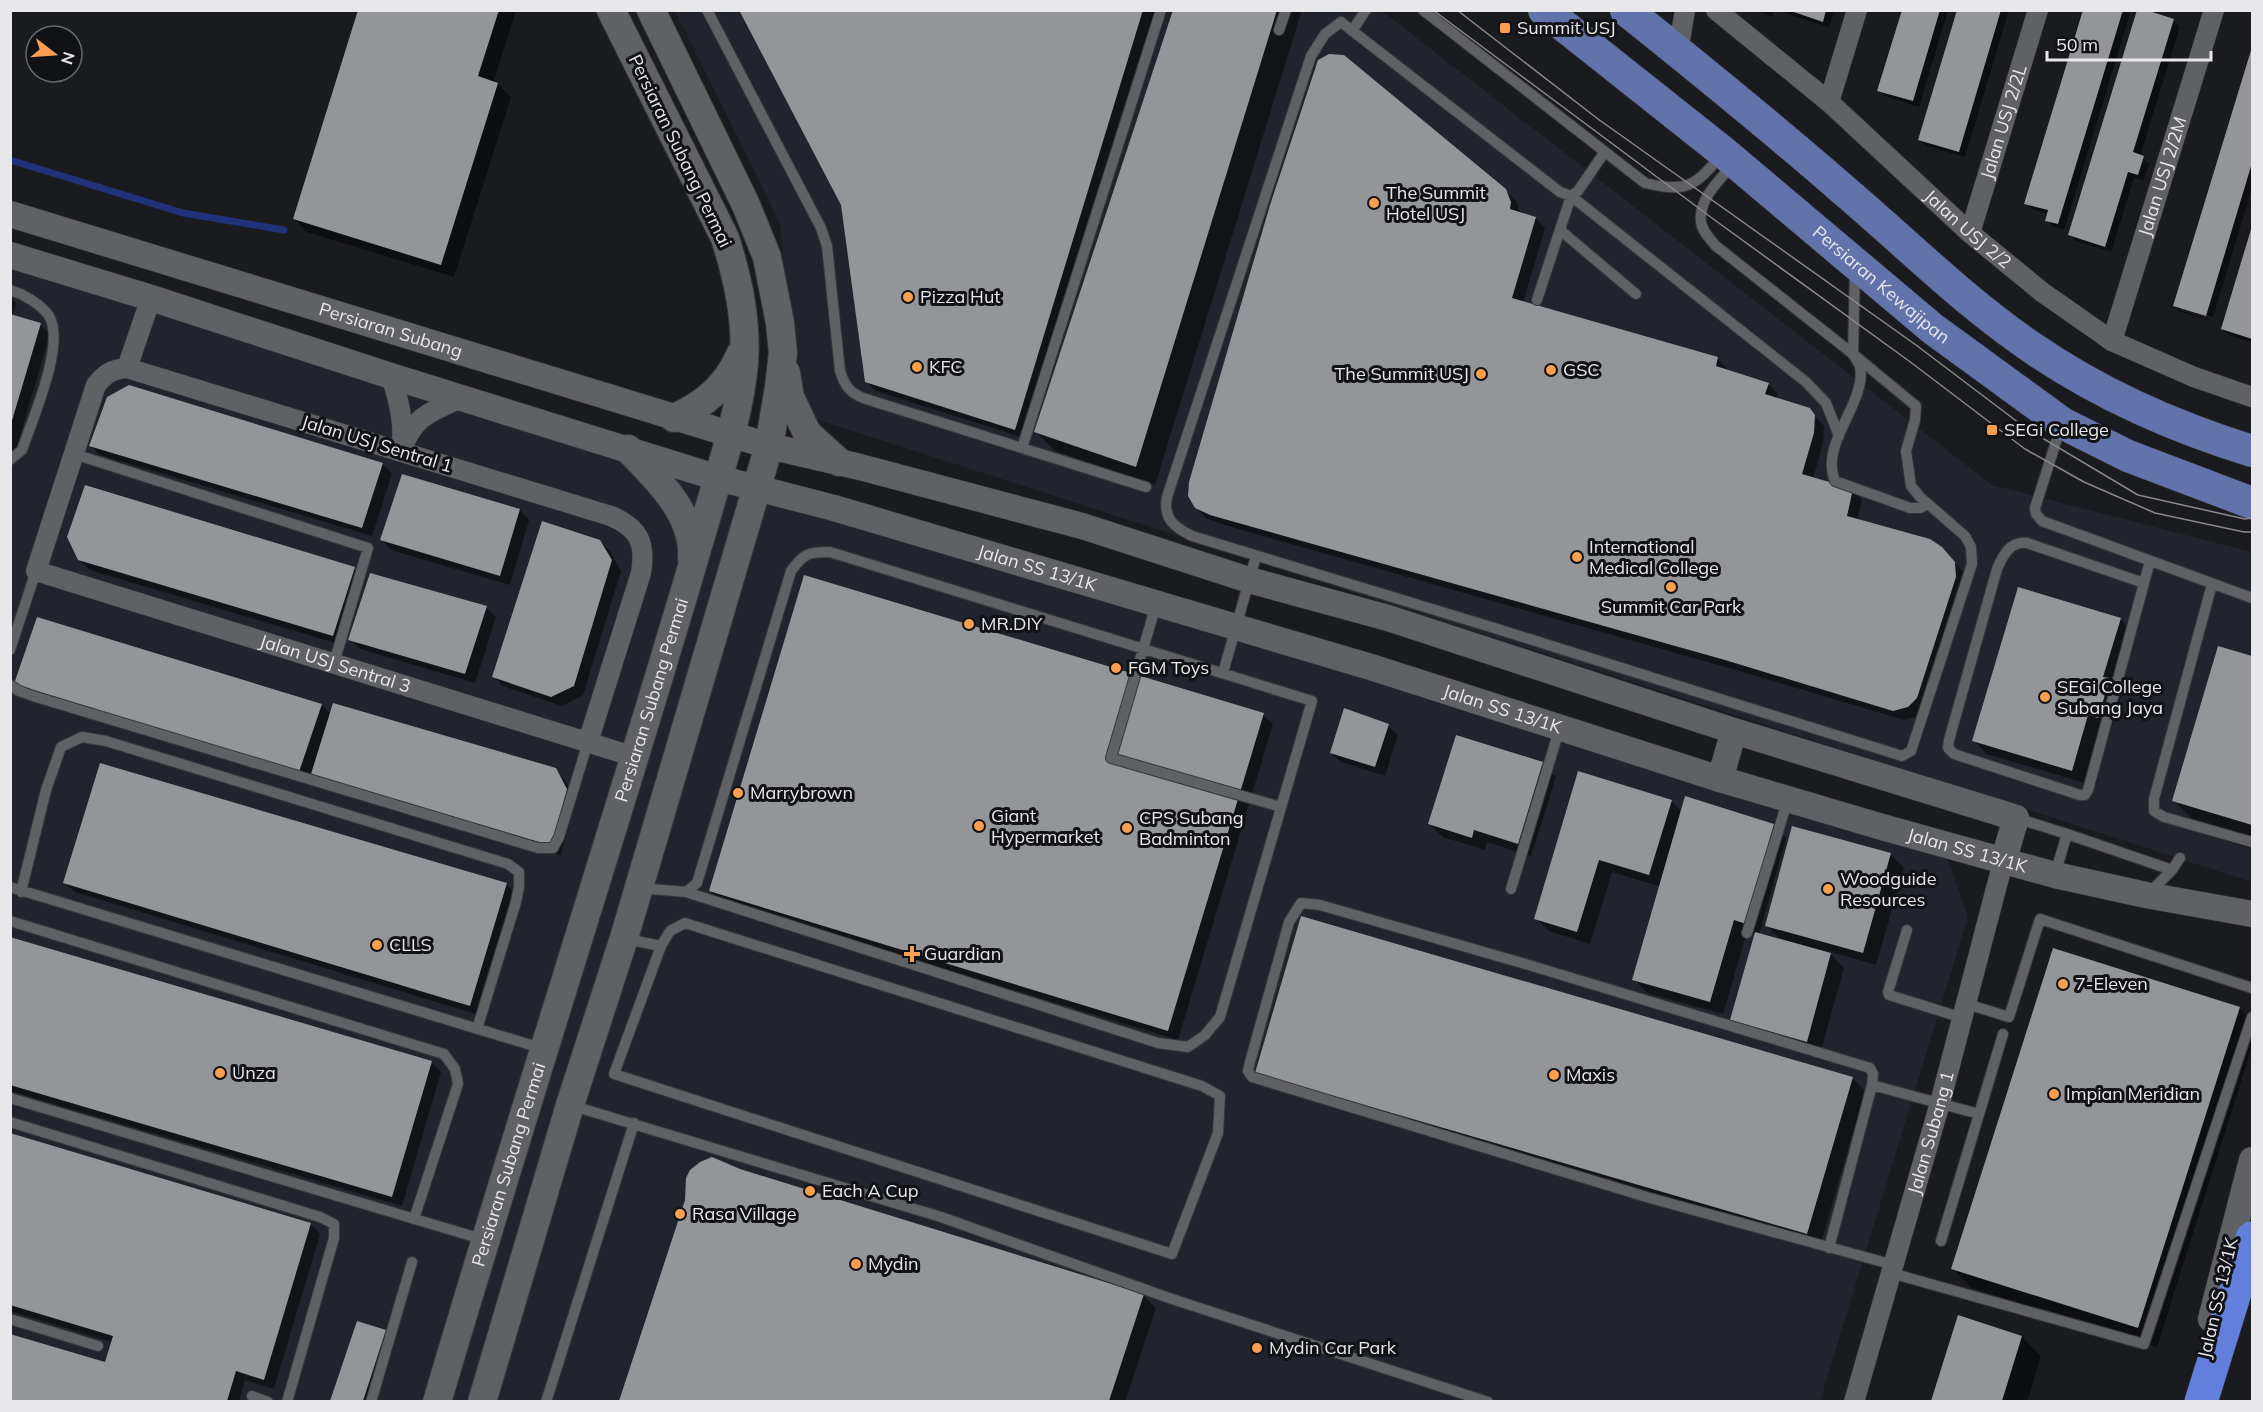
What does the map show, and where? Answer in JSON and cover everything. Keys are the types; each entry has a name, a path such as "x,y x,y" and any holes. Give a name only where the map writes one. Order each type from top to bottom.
{"highway":[{"path":"2201,1401 2253,1238"}],"main road":[{"name":"Persiaran Subang Permai","path":"437,1401 691,570 730,435 742,376 745,343 737,274 724,238 612,10"},
{"name":"Persiaran Subang Permai","path":"482,1401 570,1105 624,938 769,446 780,387 783,353 780,323 767,257 746,205 651,10"},
{"name":"Persiaran Kewajipan","path":"1544,10 1729,157 1933,329 2062,423 2128,456 2253,503"},
{"path":"1626,10 1806,158 1963,295 2031,347 2088,383 2150,414 2253,451"},
{"path":"674,418 695,409 710,398 735,365 745,343"},
{"path":"783,353 790,397 807,433 839,462"},
{"path":"628,449 660,483 687,525 693,548 691,570"}],"street":[{"path":"1678,52 1685,10"},
{"name":"Jalan USJ 2/2","path":"1716,10 1829,102 1970,233 2042,292 2112,341 2194,377 2253,397"},
{"path":"1829,102 1857,10"},
{"name":"Jalan USJ 2/2L","path":"1970,233 2038,10"},
{"name":"Jalan USJ 2/2M","path":"2112,341 2214,10"},
{"name":"Persiaran Subang","path":"10,214 769,446"},
{"path":"10,255 461,398 756,487"},
{"path":"36,571 96,385 103,376 114,369 127,368 151,298"},
{"name":"Jalan USJ Sentral 1","path":"127,368 611,516 628,524 636,534 641,546 643,560 641,573 588,742"},
{"path":"391,376 399,400 402,421 401,452"},
{"path":"401,452 408,431 414,424 433,410 461,398"},
{"path":"769,446 1253,568 1388,618 1734,731 2016,818 2003,861"},
{"name":"Jalan SS 13/1K","path":"756,487 1374,668 1720,779 2003,861 2146,895 2253,914"},
{"name":"Jalan USJ Sentral 3","path":"36,571 635,757"},
{"path":"1720,779 1734,731"},
{"name":"Jalan Subang 1","path":"1854,1401 1941,1103 2003,861"},
{"name":"Jalan SS 13/1K","path":"2196,1401 2210,1324 2253,1160"}],"lane":[{"path":"707,10 821,228 827,246 840,371 845,386 851,393 1146,487"},
{"path":"1022,448 1161,10"},
{"path":"1279,30 1286,10"},
{"path":"1352,31 1366,10"},
{"path":"1423,10 1645,183 1660,187 1680,188 1703,177 1729,157"},
{"path":"1729,157 1706,199 1701,222 1706,234 1716,246 1916,406 1916,420 1906,451 1907,471 1911,486 1965,536 1971,547 1972,564 1911,751 1902,756 1743,705 1253,568 1177,529 1165,508 1235,285 1311,56 1325,34 1341,22 1549,186 1571,196 1806,382 1826,403 1839,436"},
{"path":"1537,300 1571,196 1578,190 1604,153"},
{"path":"1560,230 1636,294"},
{"path":"1855,263 1853,354 1860,366 1860,380 1832,454 1830,470 1835,481 1910,508 1921,508 1926,502"},
{"path":"10,290 32,300 49,316 54,336 54,355 22,450 10,460"},
{"path":"2062,423 2035,508 2036,514 2042,520 2052,526 2253,598"},
{"path":"74,454 368,548 334,663"},
{"path":"2144,583 2027,543 2019,542 2011,546 1996,569 1949,740 1948,748 1953,754 2085,795 2088,790 2150,561"},
{"path":"639,888 686,892 1158,1043 1188,1047 1205,1035 1220,1017 1312,701 830,552 816,552 802,556 791,571 697,883 686,892"},
{"path":"1223,673 1253,568"},
{"path":"10,650 36,571"},
{"path":"2212,584 2154,799 2154,811 2164,817 2253,842"},
{"path":"1156,604 1111,758 1281,807"},
{"path":"10,685 36,697 538,848 553,848 559,837 588,742"},
{"path":"1734,731 1743,705"},
{"path":"1510,889 1560,727"},
{"path":"477,1029 519,887 519,872 508,864 106,741 82,737 61,747 16,889 477,1029 545,1049"},
{"path":"1747,933 1788,798"},
{"path":"2016,818 2172,870"},
{"path":"2055,875 2067,834"},
{"path":"2146,895 2172,870 2180,858"},
{"path":"1829,1248 1872,1085 1873,1074 1870,1068 1320,905 1302,903 1289,922 1250,1062 1248,1071 1252,1077 2144,1344 2253,1017"},
{"path":"1907,930 1889,995 1965,1011 2008,1017 2040,919 2253,988"},
{"path":"10,921 444,1054 455,1069 458,1084 414,1219"},
{"path":"685,922 1202,1086 1220,1096 1218,1133 1172,1254 614,1074 661,946 670,931 685,922"},
{"path":"624,938 661,946"},
{"path":"1941,1241 2003,1034"},
{"path":"1872,1085 1979,1114"},
{"path":"10,1098 485,1240"},
{"path":"570,1105 941,1217 1172,1299 1488,1401"},
{"path":"10,1122 320,1217 334,1224 334,1238 287,1401"},
{"path":"546,1401 634,1123"},
{"path":"371,1401 412,1262"},
{"path":"10,1319 98,1346"},
{"path":"252,1396 268,1401"}],"shaded area":[{"path":"675,11 1382,11 1992,485 2252,552 2252,882 797,413 780,223"},
{"path":"11,267 1946,854 1968,917 1820,1401 11,1401"}],"building":[{"path":"358,10 499,10 478,76 498,83 441,265 293,219"},
{"path":"739,10 1143,10 1015,430 865,382 841,205"},
{"path":"1173,10 1277,10 1136,467 1034,432"},
{"path":"1788,10 1826,10 1823,22"},
{"path":"1902,10 1940,10 1913,101 1877,91"},
{"path":"1957,10 2001,10 1959,152 1918,140"},
{"path":"2083,10 2123,10 2058,224 2045,221 2048,210 2024,204"},
{"path":"2137,10 2146,10 2174,19 2133,152 2144,156 2138,175 2128,172 2105,247 2068,235"},
{"path":"2252,47 2252,163 2206,316 2173,306"},
{"name":"The Summit USJ","path":"1329,54 1344,55 1506,189 1511,202 1510,209 1536,217 1512,298 1718,357 1716,366 1769,383 1765,394 1810,408 1815,415 1814,433 1802,474 1853,489 1847,516 1930,539 1942,547 1955,562 1956,577 1917,698 1908,707 1893,711 1725,660 1210,515 1195,508 1188,496 1189,482 1270,205 1318,60"},
{"path":"2252,226 2252,339 2221,329"},
{"path":"10,314 41,323 11,424 10,424"},
{"path":"129,385 383,463 362,528 89,446 107,397"},
{"path":"402,474 520,509 500,576 380,540"},
{"path":"85,485 355,567 333,636 78,560 67,537"},
{"path":"542,521 600,540 612,560 574,686 551,697 492,677"},
{"path":"370,573 487,606 465,674 348,640"},
{"name":"Giant Hypermarket","path":"804,575 1264,713 1168,1031 709,891"},
{"name":"SEGi College Subang Jaya","path":"2018,587 2121,618 2103,677 2110,678 2098,718 2088,715 2072,771 1972,741"},
{"path":"37,617 322,704 299,772 14,684"},
{"path":"2218,646 2252,656 2252,825 2172,801"},
{"path":"333,703 556,768 567,789 552,846 311,774"},
{"path":"1344,708 1389,724 1375,767 1330,753"},
{"path":"1456,735 1543,762 1518,844 1474,830 1472,838 1428,824"},
{"name":"CLLS","path":"100,763 507,883 470,1006 63,883"},
{"path":"1578,771 1672,800 1649,875 1599,860 1577,932 1534,919"},
{"path":"1685,796 1774,824 1746,924 1734,920 1710,1002 1632,980"},
{"name":"Woodguide Resources","path":"1792,826 1891,853 1863,953 1765,926"},
{"name":"Maxis","path":"1301,916 1853,1077 1807,1234 1255,1073"},
{"path":"1755,932 1831,953 1807,1042 1730,1020"},
{"name":"Unza","path":"10,937 432,1061 392,1197 10,1085"},
{"path":"2053,948 2240,1007 2138,1328 1951,1269"},
{"path":"10,1133 311,1223 264,1380 236,1371 227,1401 10,1401 10,1334 105,1362 113,1336 10,1305"},
{"name":"Mydin","path":"712,1157 740,1169 1144,1294 1109,1401 619,1401 685,1200 686,1178 690,1170 700,1162"},
{"path":"1958,1315 2022,1336 2002,1401 1931,1401"},
{"path":"357,1321 386,1330 363,1401 330,1401"}],"waterway":[{"path":"10,160 183,213 284,230"}],"tram line":[{"path":"1433,10 2025,449 2084,482 2155,513 2252,532"},
{"path":"1457,10 1598,119 1916,345 2027,429 2138,495 2245,519 2252,518"}],"place":[{"name":"Summit USJ","path":"1505,28"},
{"name":"The Summit Hotel USJ","path":"1374,203"},
{"name":"Pizza Hut","path":"908,297"},
{"name":"KFC","path":"917,367"},
{"name":"GSC","path":"1551,370"},
{"name":"The Summit USJ","path":"1481,374"},
{"name":"SEGi College","path":"1992,430"},
{"name":"International Medical College","path":"1577,557"},
{"name":"Summit Car Park","path":"1671,587"},
{"name":"MR.DIY","path":"969,624"},
{"name":"FGM Toys","path":"1116,668"},
{"name":"SEGi College Subang Jaya","path":"2045,697"},
{"name":"Marrybrown","path":"738,793"},
{"name":"Giant Hypermarket","path":"979,826"},
{"name":"CPS Subang Badminton","path":"1127,828"},
{"name":"Woodguide Resources","path":"1828,889"},
{"name":"CLLS","path":"377,945"},
{"name":"Guardian","path":"912,954"},
{"name":"7-Eleven","path":"2063,984"},
{"name":"Unza","path":"220,1073"},
{"name":"Maxis","path":"1554,1075"},
{"name":"Impian Meridian","path":"2054,1094"},
{"name":"Each A Cup","path":"810,1191"},
{"name":"Rasa Village","path":"680,1214"},
{"name":"Mydin","path":"856,1264"},
{"name":"Mydin Car Park","path":"1257,1348"}]}
